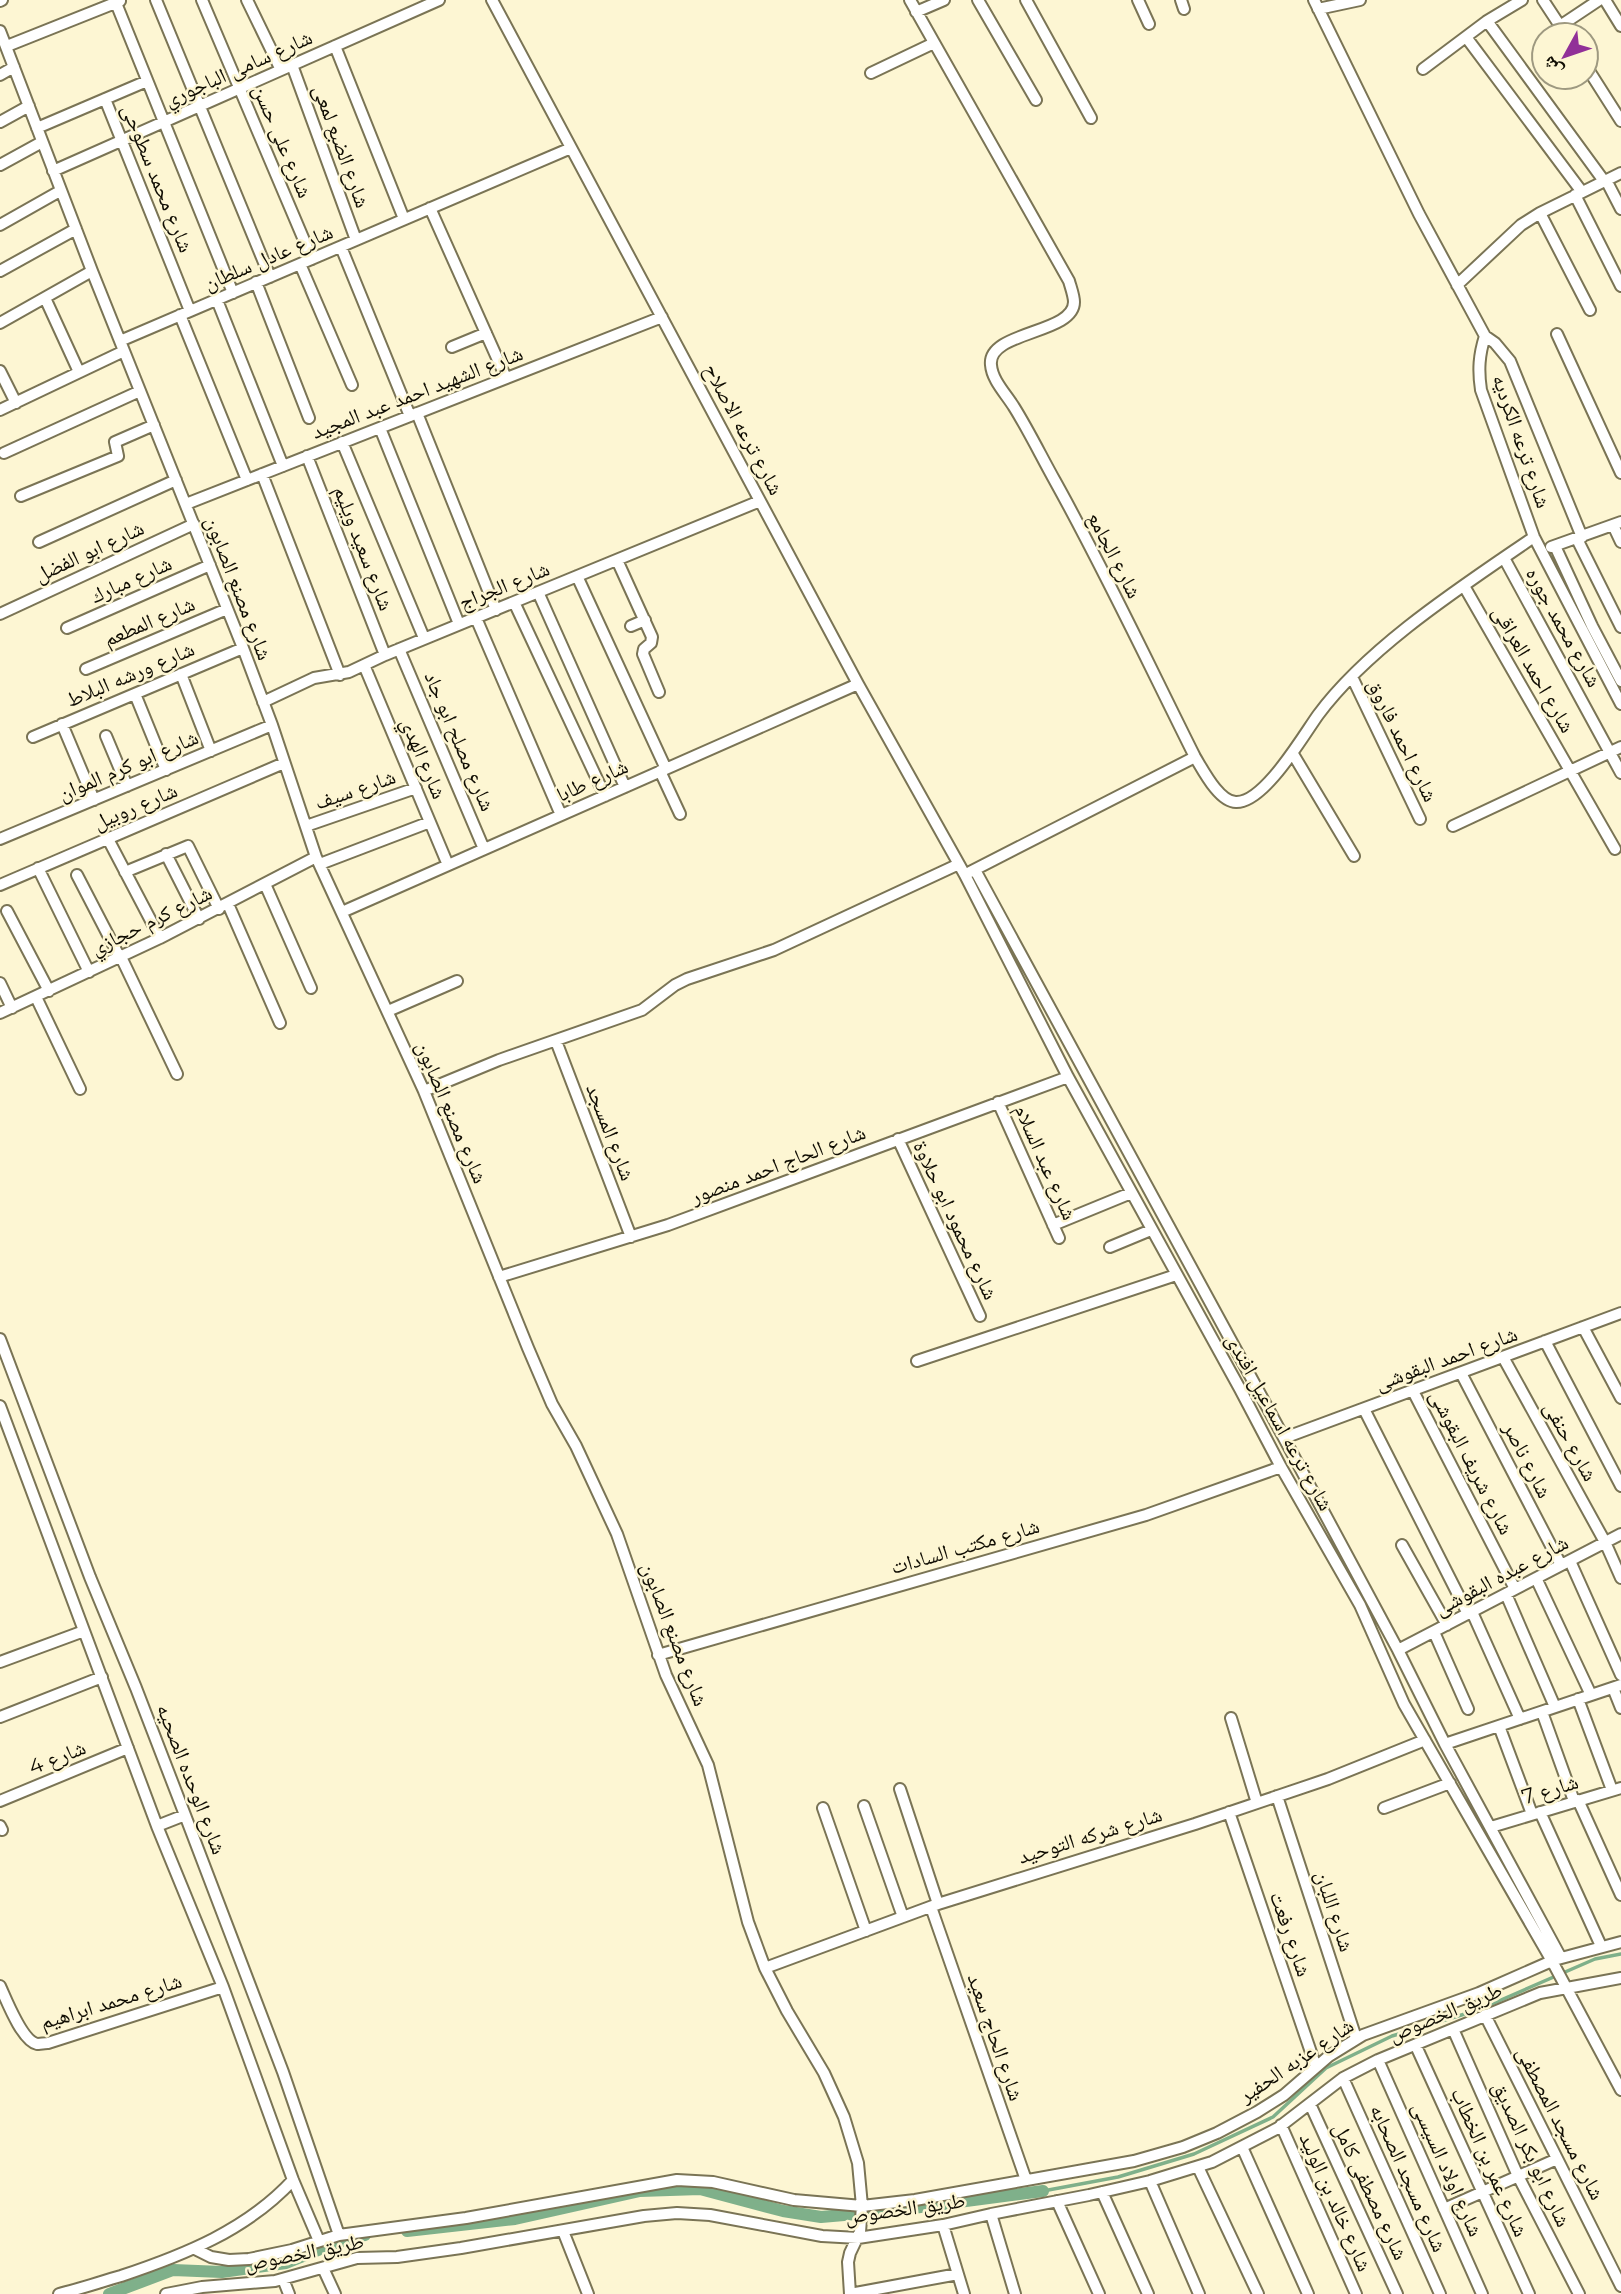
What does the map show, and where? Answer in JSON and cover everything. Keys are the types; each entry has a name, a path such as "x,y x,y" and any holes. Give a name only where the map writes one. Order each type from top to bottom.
{"street":[{"path":"156,0 270,277"},
{"name":"شارع على حسن","path":"202,0 312,258"},
{"path":"247,0 281,70"},
{"name":"شارع سامى الباجوري","path":"53,171 439,0"},
{"name":"شارع ترعه الاصلاح","path":"492,0 858,684 966,870"},
{"name":"شارع الجامع","path":"910,0 1069,281 1074,302 1064,319 996,350 990,365 993,375 1014,407 1072,512 1195,757 1216,790 1226,799 1234,803 1248,799 1268,782 1293,754 1318,714 1352,677 1420,619 1535,537"},
{"path":"916,12 944,0"},
{"path":"978,0 1036,100"},
{"path":"1026,0 1091,118"},
{"path":"1138,0 1149,24"},
{"path":"1360,0 1316,5 1457,285 1485,336 1510,362 1579,538 1621,627"},
{"path":"1423,69 1487,21 1522,0"},
{"path":"1543,0 1557,21"},
{"path":"1574,21 1599,0"},
{"path":"1605,0 1621,26"},
{"path":"7,46 119,1 147,81 233,293"},
{"path":"1487,21 1605,180 1621,209"},
{"name":"شارع مصنع الصابون","path":"0,31 60,191 243,648 318,861 424,1091 552,1404 617,1534 658,1655 708,1765 748,1922 765,1968 824,2073 844,2117 858,2163 862,2209 859,2235 848,2262 850,2294"},
{"path":"1466,37 1578,194 1621,286"},
{"path":"871,73 934,43"},
{"path":"335,46 404,219"},
{"name":"شارع الضبع لمعى","path":"292,65 356,240"},
{"path":"0,75 14,67"},
{"path":"37,128 147,81"},
{"path":"1600,88 1621,121"},
{"name":"شارع محمد سطوحى","path":"105,99 247,480"},
{"path":"0,121 29,106"},
{"path":"0,165 42,142"},
{"name":"شارع عادل سلطان","path":"0,410 79,372 185,313 571,148"},
{"path":"1457,285 1506,238 1540,213 1621,173"},
{"path":"0,225 60,191"},
{"path":"430,208 506,378"},
{"path":"1540,213 1590,310"},
{"path":"0,271 76,229"},
{"path":"341,247 496,610"},
{"path":"300,264 352,385"},
{"path":"0,323 92,271"},
{"path":"256,282 309,418"},
{"path":"45,298 79,372"},
{"path":"217,300 283,466"},
{"name":"شارع الشهيد احمد عبد المجيد","path":"186,504 662,317"},
{"path":"452,347 485,333"},
{"path":"1557,334 1621,473"},
{"name":"شارع ترعه الكرديه","path":"1485,336 1478,372 1481,390 1535,537 1621,704"},
{"path":"0,371 16,403"},
{"path":"4,453 140,391"},
{"path":"21,496 118,456 115,442 154,425"},
{"path":"380,428 459,624"},
{"path":"342,442 424,638"},
{"name":"شارع سعيد ويليم","path":"307,456 385,654"},
{"path":"262,474 340,675"},
{"path":"39,542 176,480"},
{"name":"شارع الجراج","path":"263,702 314,678 340,675 385,654 760,501"},
{"path":"1542,551 1617,523 1621,542"},
{"name":"شارع ابو الفضل","path":"0,614 194,524"},
{"path":"1555,546 1621,681"},
{"name":"شارع محمد جوره","path":"1504,558 1621,773"},
{"path":"617,560 652,637 643,654 659,692"},
{"name":"شارع مبارك","path":"67,628 210,565"},
{"path":"577,576 680,814"},
{"name":"شارع احمد العراقى","path":"1464,586 1615,849"},
{"path":"538,592 625,787"},
{"path":"514,602 605,796"},
{"name":"شارع المطعم","path":"86,669 227,609"},
{"path":"476,618 562,815"},
{"path":"631,626 645,620"},
{"name":"شارع ورشه البلاط","path":"33,737 243,648"},
{"name":"شارع مصلح ابو جاد","path":"399,649 484,849"},
{"name":"شارع الهدي","path":"363,665 448,865"},
{"path":"181,674 211,751"},
{"name":"شارع احمد فاروق","path":"1352,677 1420,819"},
{"name":"شارع طابا","path":"342,912 858,684"},
{"path":"135,694 166,770"},
{"path":"62,724 94,800"},
{"name":"شارع ابو كرم الموان","path":"0,839 272,725"},
{"path":"106,736 127,786"},
{"path":"1453,826 1621,747"},
{"path":"1293,754 1354,856"},
{"path":"424,1091 499,1060 642,1010 687,979 774,950 966,870 1195,757"},
{"name":"شارع روبيل","path":"0,885 285,762"},
{"name":"شارع سيف","path":"306,827 416,788"},
{"name":"شارع كرم حجازي","path":"0,1013 120,958 265,884 318,861 430,822"},
{"path":"108,839 160,938"},
{"path":"125,872 188,846 224,906 280,1024"},
{"path":"166,854 199,919"},
{"path":"38,869 89,972"},
{"name":"شارع ترعه اسماعيل افندى","path":"966,870 1068,1077 1281,1467 1360,1605 1404,1704 1556,1960"},
{"name":"شارع ترعه اسماعيل افندى","path":"966,870 1254,1383 1398,1650 1445,1744 1491,1827 1566,1986 1621,2090"},
{"path":"77,875 177,1074"},
{"path":"265,884 311,988"},
{"path":"7,911 49,991"},
{"path":"388,1011 457,981"},
{"path":"0,984 12,1008"},
{"path":"36,997 80,1089"},
{"name":"شارع المسجد","path":"556,1041 631,1237"},
{"name":"شارع الحاج احمد منصور","path":"499,1277 729,1204 1068,1077"},
{"name":"شارع عبد السلام","path":"998,1102 1059,1238"},
{"name":"شارع محمود ابو حلاوة","path":"898,1139 979,1316"},
{"path":"1053,1225 1131,1193"},
{"path":"1111,1247 1151,1230"},
{"path":"917,1362 1176,1275"},
{"name":"شارع احمد البقوشى","path":"1284,1438 1621,1313"},
{"path":"1584,1327 1621,1398"},
{"name":"شارع الوحده الصحيه","path":"0,1339 90,1577 185,1815 282,2072 339,2235"},
{"path":"1545,1341 1621,1486"},
{"name":"شارع حنفى","path":"1503,1357 1605,1542 1621,1577"},
{"name":"شارع ناصر","path":"1461,1373 1565,1563 1621,1675"},
{"path":"1240,1389 1254,1383"},
{"name":"شارع شريف البقوشى","path":"1413,1391 1511,1591 1555,1707"},
{"path":"0,1406 157,1826 223,1987 292,2180 319,2241"},
{"path":"1364,1409 1470,1613 1520,1719"},
{"name":"شارع مكتب السادات","path":"658,1655 1146,1515 1281,1467"},
{"name":"شارع عبده البقوشى","path":"1398,1650 1621,1534"},
{"path":"1402,1545 1447,1625"},
{"path":"67,1586 90,1577"},
{"path":"1536,1578 1591,1695"},
{"path":"0,1662 84,1631"},
{"path":"1434,1632 1468,1709"},
{"path":"0,1717 102,1677"},
{"path":"1445,1744 1617,1687 1621,1708"},
{"path":"1578,1699 1621,1800"},
{"path":"1542,1712 1576,1801 1621,1895"},
{"path":"1231,1718 1257,1802"},
{"path":"1499,1726 1536,1813 1601,1946"},
{"name":"شارع شركه التوحيد","path":"765,1968 934,1906 1328,1779 1426,1740"},
{"name":"شارع 4","path":"0,1801 128,1748"},
{"path":"1384,1808 1450,1783"},
{"name":"شارع الحاج سعيد","path":"900,1789 934,1906 1026,2180"},
{"name":"شارع 7","path":"1491,1827 1616,1789"},
{"name":"شارع اللبان","path":"1277,1796 1356,2038"},
{"path":"864,1806 903,1917"},
{"path":"823,1808 866,1931"},
{"name":"شارع رفعت","path":"1229,1812 1316,2067"},
{"path":"157,1826 185,1815"},
{"name":"شارع عزبه الحفير","path":"195,2249 211,2257 249,2259 339,2235 466,2218 677,2180 713,2182 793,2200 862,2209 1134,2161 1183,2147 1257,2112 1284,2095 1329,2056 1356,2038 1479,1993 1556,1960 1621,1942"},
{"path":"1566,1986 1621,1978"},
{"name":"شارع محمد ابراهيم","path":"0,1986 22,2031 37,2044 48,2043 223,1987"},
{"name":"طريق الخصوص","path":"166,2294 283,2279 357,2258 397,2257 644,2216 677,2213 710,2215 822,2236 859,2235 943,2225 1102,2192 1198,2167 1281,2125 1343,2078 1378,2060 1540,1993 1566,1986"},
{"name":"شارع مسجد المصطفى","path":"1485,2015 1621,2286"},
{"name":"شارع ابو بكر الصديق","path":"1453,2029 1518,2176 1578,2294"},
{"name":"شارع عمر بن الخطاب","path":"1416,2046 1529,2294"},
{"name":"شارع اولاد السيسى","path":"1378,2060 1482,2294"},
{"name":"شارع مسجد الصحابه","path":"1343,2078 1440,2294"},
{"name":"شارع مصطفى كامل","path":"1310,2104 1397,2294"},
{"name":"شارع خالد بن الوليد","path":"1281,2125 1356,2294"},
{"path":"1242,2147 1308,2294"},
{"path":"1444,2209 1557,2159"},
{"path":"1198,2167 1258,2294"},
{"path":"58,2294 154,2265 195,2249 254,2216 292,2180"},
{"path":"1150,2181 1199,2294"},
{"path":"1102,2192 1148,2294"},
{"path":"1058,2201 1099,2294"},
{"path":"991,2214 1015,2294"},
{"path":"943,2225 964,2294"},
{"path":"563,2231 588,2294"},
{"path":"323,2269 335,2294"},
{"path":"850,2294 958,2274"},
{"path":"283,2279 289,2294"}],"waterway":[{"path":"1043,2191 1118,2177 1194,2154 1273,2117 1326,2068 1392,2036 1478,2010 1595,1959 1621,1954"},
{"path":"407,2231 515,2219 640,2191 700,2189 783,2211 821,2217 1043,2191"},
{"path":"109,2294 173,2270 222,2272 286,2263 333,2244 365,2235"}]}
